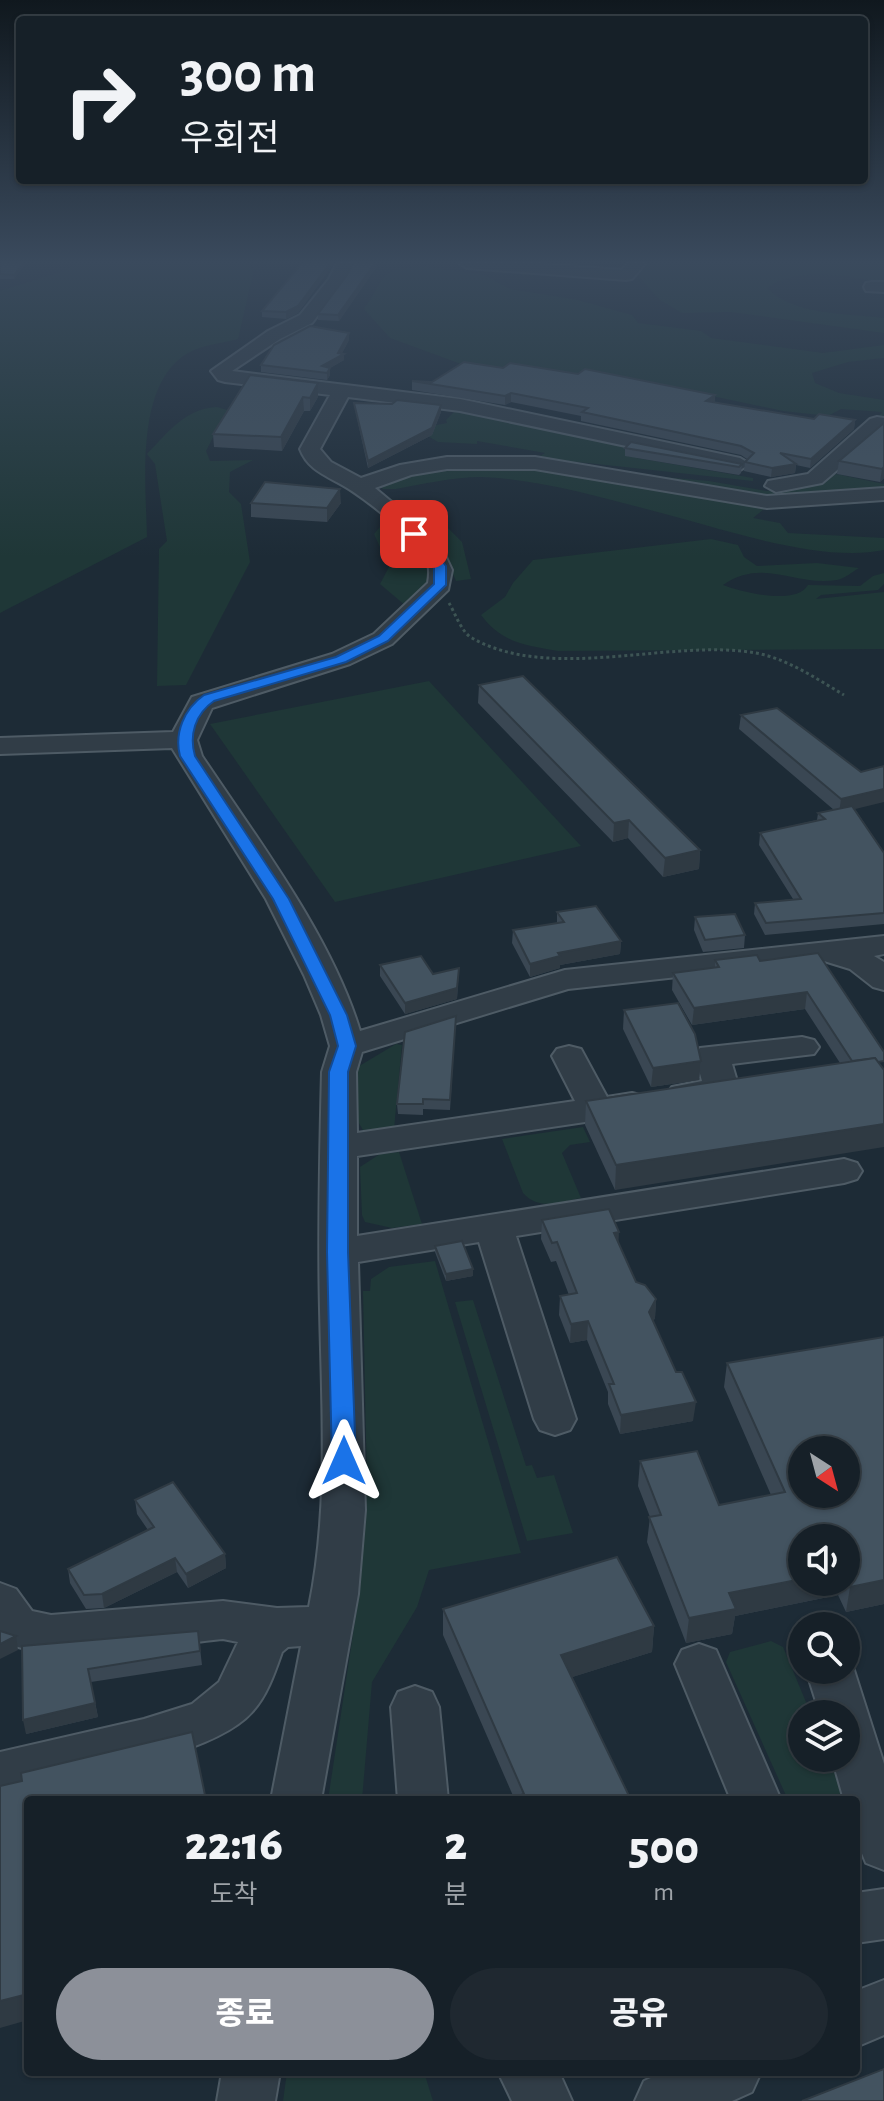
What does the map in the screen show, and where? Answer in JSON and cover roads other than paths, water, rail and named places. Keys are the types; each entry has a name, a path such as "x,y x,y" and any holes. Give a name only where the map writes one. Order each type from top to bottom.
{"street":[{"path":"235,361 220,371 225,376 460,405 740,464"},
{"path":"297,1796 335,1594 344,1481 338,1252 339,1072 347,1046 338,1015 281,899 188,756 183,740 201,703 355,653 383,639 440,585 440,566 426,545 368,494 311,455 310,449 342,391"},
{"path":"316,490 368,494 407,469 447,463 560,465 788,486 815,479 877,423 884,424"},
{"path":"560,465 767,502 884,494"},
{"path":"0,746 183,740"},
{"path":"347,1046 565,980 884,945"},
{"path":"826,952 857,959 874,968 884,980"},
{"path":"340,1147 722,1088 712,1055 802,1047"},
{"path":"569,1056 596,1109"},
{"path":"338,1252 844,1171"},
{"path":"494,1228 555,1419"},
{"path":"0,1602 17,1628 51,1635 223,1620 277,1628 329,1625"},
{"path":"0,1774 144,1741 208,1720 236,1697 252,1670 262,1641 277,1628"},
{"path":"699,1664 754,1796"},
{"path":"415,1707 423,1796"},
{"path":"860,1768 884,1846"},
{"path":"860,1917 884,1914"},
{"path":"860,2017 884,2007"},
{"path":"246,2101 250,2076"},
{"path":"529,2076 543,2101"},
{"path":"664,2101 723,2076"}]}
